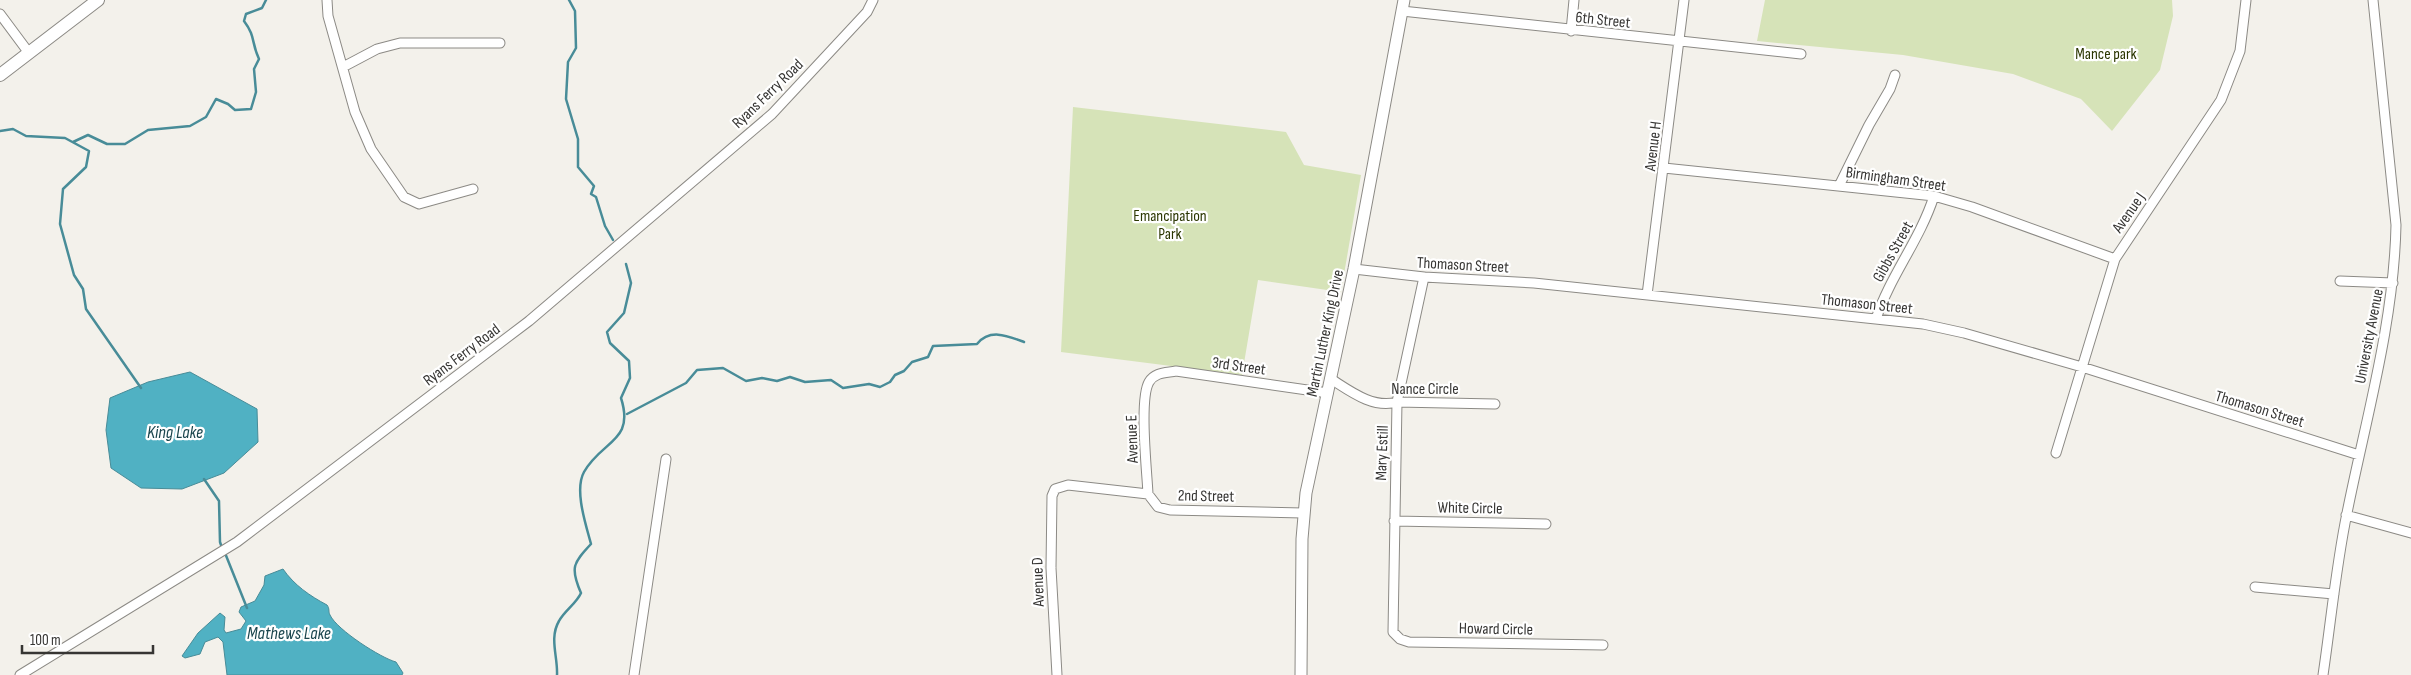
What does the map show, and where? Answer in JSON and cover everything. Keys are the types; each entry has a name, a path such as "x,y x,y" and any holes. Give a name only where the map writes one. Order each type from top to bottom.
{"main road":[{"path":"0,76 98,0"}],"street":[{"path":"327,0 328,16 355,112 371,150 404,197 419,204 473,189"},
{"name":"Ryans Ferry Road","path":"20,675 237,542 530,322 772,114 867,12 873,0"},
{"path":"1571,31 1574,0"},
{"name":"Avenue H","path":"1647,295 1684,0"},
{"name":"Avenue J","path":"2056,454 2115,259 2222,100 2240,50 2246,0"},
{"name":"University Avenue","path":"2323,675 2346,515 2380,362 2393,283 2396,225 2372,0"},
{"name":"6th Street","path":"1403,6 1571,31 1801,54"},
{"name":"Martin Luther King Drive","path":"1301,675 1303,512 1354,269 1403,6"},
{"path":"0,14 29,53"},
{"path":"343,67 377,49 400,43 500,42"},
{"path":"1840,186 1869,125 1890,90 1895,76"},
{"name":"Birmingham Street","path":"1664,168 1934,196 1972,207 2115,259"},
{"name":"Gibbs Street","path":"1876,319 1881,302 1927,219 1934,196"},
{"name":"Thomason Street","path":"1354,269 1424,277 1534,283 1923,324 1964,332 2082,367 2359,455"},
{"name":"Mary Estill","path":"1393,632 1397,402 1424,277"},
{"path":"2340,281 2393,283"},
{"name":"3rd Street","path":"1149,382 1157,374 1176,371 1328,393"},
{"name":"Nance Circle","path":"1331,379 1360,398 1388,405 1397,402 1495,404"},
{"name":"Avenue E","path":"1148,494 1144,400 1149,382"},
{"path":"634,675 666,459"},
{"name":"Avenue D","path":"1057,675 1051,568 1052,496 1055,489 1068,485 1148,494"},
{"name":"2nd Street","path":"1148,494 1158,506 1170,510 1303,512"},
{"path":"2346,515 2411,533"},
{"name":"White Circle","path":"1394,521 1546,524"},
{"path":"2256,587 2334,594"},
{"name":"Howard Circle","path":"1393,632 1400,639 1409,642 1603,645"}],"green space":[{"name":"Mance park","path":"1765,0 2172,0 2173,16 2160,70 2112,131 2081,99 2013,74 1903,55 1757,41"},
{"name":"Emancipation Park","path":"1073,107 1286,132 1304,165 1361,175 1341,292 1258,280 1242,375 1061,352"}],"water":[{"name":"King Lake","path":"190,372 257,409 258,442 224,473 182,489 141,488 111,468 106,430 110,398 148,382"},
{"name":"Mathews Lake","path":"283,569 303,590 327,605 330,615 341,628 370,649 396,662 403,673 402,675 227,675 223,642 218,637 205,642 200,654 185,658 182,656 198,633 220,613 225,617 224,630 226,633 241,629 246,621 239,612 241,607 255,601 264,585 265,576"}],"waterway":[{"path":"73,142 88,135 107,144 125,144 148,130 190,126 206,117 216,99 228,104 235,110 251,109 256,92 254,69 259,59 252,36 244,21 246,14 262,8 266,0"},
{"path":"569,0 575,11 576,48 568,62 566,99 578,139 578,167 594,186 591,194 596,197 605,226 613,240"},
{"path":"0,131 13,129 26,136 65,138 89,151 86,167 63,189 60,224 74,275 83,289 86,309 141,388"},
{"path":"557,675 554,641 556,627 561,617 581,593 575,577 575,566 580,556 591,544 582,508 581,479 591,461 614,440 624,424 621,398 630,378 629,361 610,343 607,332 624,313 631,283 626,264"},
{"path":"627,414 686,383 697,370 723,368 746,381 762,378 777,381 790,377 805,382 831,380 843,388 869,384 880,387 890,382 895,375 904,371 912,362 928,357 933,346 977,344 982,339 993,335 1006,336 1024,342"},
{"path":"204,479 219,501 220,542 222,548"},
{"path":"225,553 247,608"}]}
